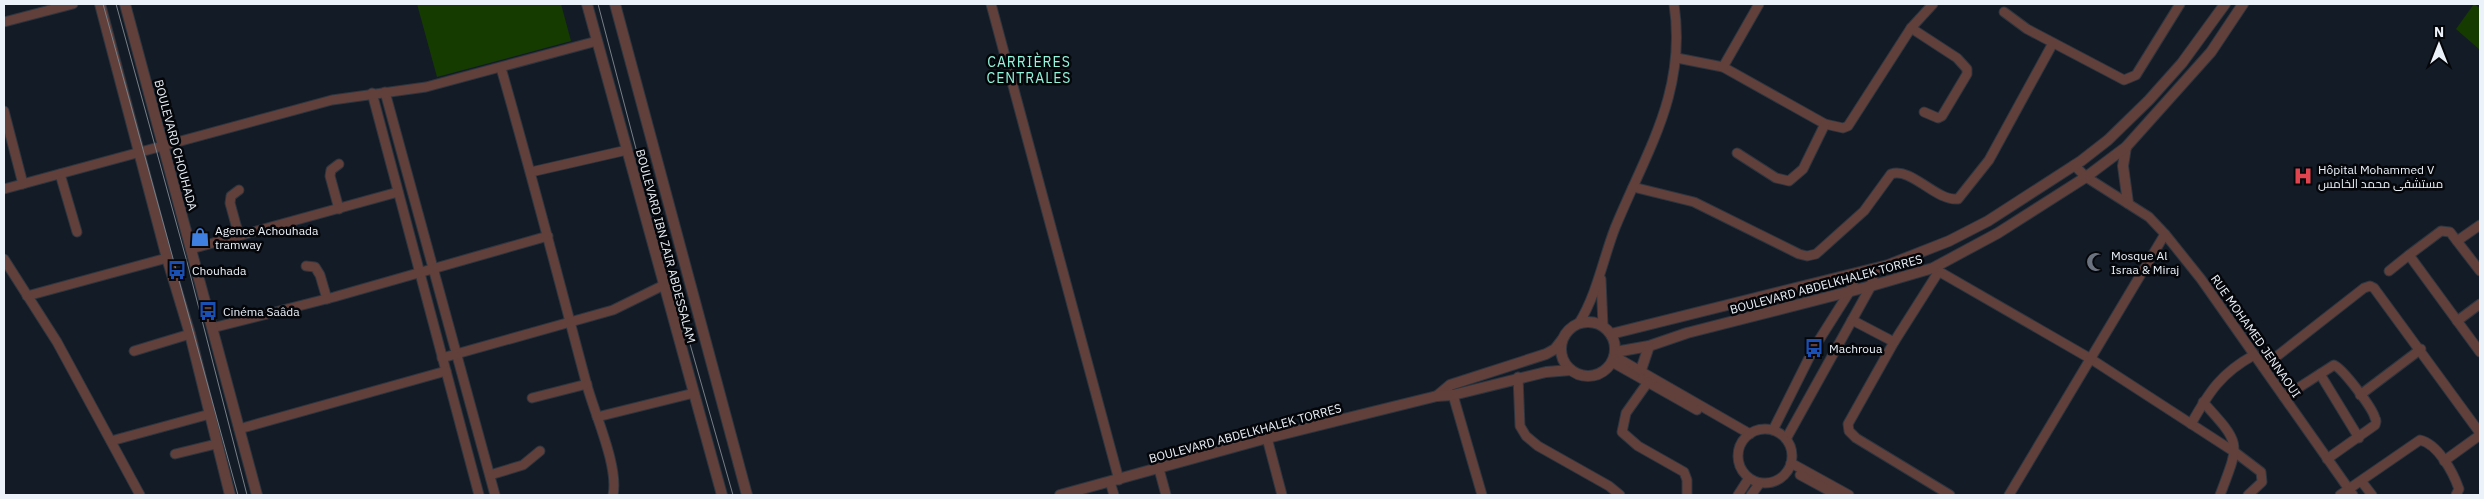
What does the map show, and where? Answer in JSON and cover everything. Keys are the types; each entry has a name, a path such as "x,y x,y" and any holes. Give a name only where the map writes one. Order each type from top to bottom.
{"street":[{"path":"4,22 73,4"},
{"path":"100,4 167,258 190,334 230,495"},
{"name":"BOULEVARD CHOUHADA","path":"125,4 257,495"},
{"name":"BOULEVARD IBN ZAIR ABDESSALAM","path":"587,4 722,495"},
{"name":"BOULEVARD IBN ZAIR ABDESSALAM","path":"615,4 747,495"},
{"path":"991,4 1115,481 1114,495"},
{"path":"1579,323 1588,322 1603,326 1611,334 1614,357 1608,368 1594,376 1578,374 1572,370 1566,365 1561,350 1565,335 1579,323 1587,310 1601,274 1614,230 1667,106 1678,58 1674,4"},
{"path":"1723,67 1759,4"},
{"path":"1678,58 1723,67 1825,124 1843,128 1848,126 1911,28 1933,4"},
{"path":"2004,12 2027,29 2124,80 2136,75 2181,4"},
{"name":"BOULEVARD ABDELKHALEK TORRES","path":"1611,334 1875,269 1949,242 1988,221 2074,165 2108,140 2149,100 2182,63 2225,4"},
{"name":"BOULEVARD ABDELKHALEK TORRES","path":"1614,357 1687,333 1936,269 1998,233 2086,177 2126,147 2211,52 2243,4"},
{"path":"1911,28 1957,58 1967,68 1968,74 1942,116 1938,118 1924,112"},
{"path":"4,189 332,100 426,87 597,42"},
{"path":"1633,187 1694,202 1799,254 1807,256 1816,254 1864,211 1891,174 1902,174 1941,196 1950,200 1958,199 1989,160 2053,43"},
{"path":"501,68 532,172 587,384 615,477 613,495"},
{"path":"385,92 495,495"},
{"path":"372,94 479,495"},
{"path":"4,111 23,184"},
{"path":"1737,153 1776,178 1788,182 1803,169 1825,124"},
{"path":"2126,147 2123,166 2128,203"},
{"path":"532,172 627,150"},
{"path":"338,208 330,176 331,170 339,164"},
{"name":"RUE MOHAMED JENNAOUI","path":"2074,165 2086,177 2149,217 2165,234 2201,279 2351,493"},
{"path":"60,174 77,232"},
{"path":"239,190 230,196 230,203 239,236"},
{"path":"191,249 398,192"},
{"path":"2457,241 2480,225"},
{"path":"2388,271 2441,231 2450,232 2480,271"},
{"path":"2009,495 2165,234"},
{"path":"212,328 433,270 548,236"},
{"path":"2409,255 2480,352"},
{"path":"27,296 167,258"},
{"path":"4,259 57,342 140,495"},
{"path":"306,266 315,267 320,275 326,299"},
{"path":"1786,439 1871,286 1875,269"},
{"path":"1950,495 1856,438 1849,431 1848,424 1936,269 2090,359 2236,453 2261,472 2263,477 2262,482 2248,495"},
{"path":"1773,430 1814,348 1850,291 1857,273"},
{"path":"1601,274 1603,326"},
{"path":"442,358 613,310 664,285"},
{"path":"2263,367 2364,288 2370,286 2374,288 2421,349 2480,434 2444,461"},
{"path":"2457,322 2480,304"},
{"path":"1852,320 1894,342"},
{"path":"134,351 190,334"},
{"name":"BOULEVARD ABDELKHALEK TORRES","path":"1437,396 1450,385 1546,354 1559,345 1565,335"},
{"path":"1641,370 1649,346"},
{"path":"2360,394 2421,349"},
{"path":"2190,424 2227,372 2254,355"},
{"path":"1614,357 1641,370 1747,436"},
{"path":"1614,357 1648,382 1747,436"},
{"path":"2284,397 2332,365 2337,365 2360,394 2376,420 2374,425 2359,438 2327,459"},
{"name":"BOULEVARD ABDELKHALEK TORRES","path":"1060,495 1267,438 1437,396 1453,395 1546,372 1572,370"},
{"path":"239,429 446,371"},
{"path":"2320,374 2359,438"},
{"path":"1518,378 1520,426 1526,436 1538,446 1616,490 1620,495"},
{"path":"1648,382 1626,413 1622,432 1638,446 1684,472 1688,489 1687,495"},
{"path":"532,398 587,384"},
{"path":"597,417 694,393"},
{"path":"1453,395 1482,495"},
{"path":"2204,402 2229,431 2236,453 2220,495"},
{"path":"111,441 210,414"},
{"path":"1761,429 1773,430 1786,439 1790,446 1790,466 1777,480 1760,482 1749,478 1739,463 1738,454 1747,436 1761,429"},
{"path":"1267,438 1282,495"},
{"path":"2340,495 2351,493 2362,482 2420,440 2431,445 2444,461 2459,488 2456,495"},
{"path":"175,454 216,444"},
{"path":"490,475 523,465 540,451"},
{"path":"1790,466 1837,495"},
{"path":"1790,466 1849,495"},
{"path":"1159,469 1166,495"},
{"path":"1738,495 1749,478"},
{"path":"1751,495 1760,482"},
{"path":"2362,482 2372,495"}],"green space":[{"path":"417,4 561,4 571,41 437,77"},
{"path":"2474,4 2480,8 2480,50 2456,29"}],"tram line":[{"path":"103,4 238,495"},
{"path":"116,4 187,262 247,495"},
{"path":"598,4 655,221 733,495"},
{"path":"651,177 671,249"}],"place":[{"name":"Hôpital Mohammed V مستشفى محمد الخامس","path":"2303,176"},
{"name":"Agence Achouhada tramway","path":"200,237"},
{"name":"Mosque Al Israa & Miraj","path":"2096,262"},
{"name":"Chouhada","path":"177,270"},
{"name":"Cinéma Saâda","path":"208,311"},
{"name":"Machroua","path":"1814,348"}],"district":[{"name":"CARRIÈRES CENTRALES","path":"1029,70"}]}
